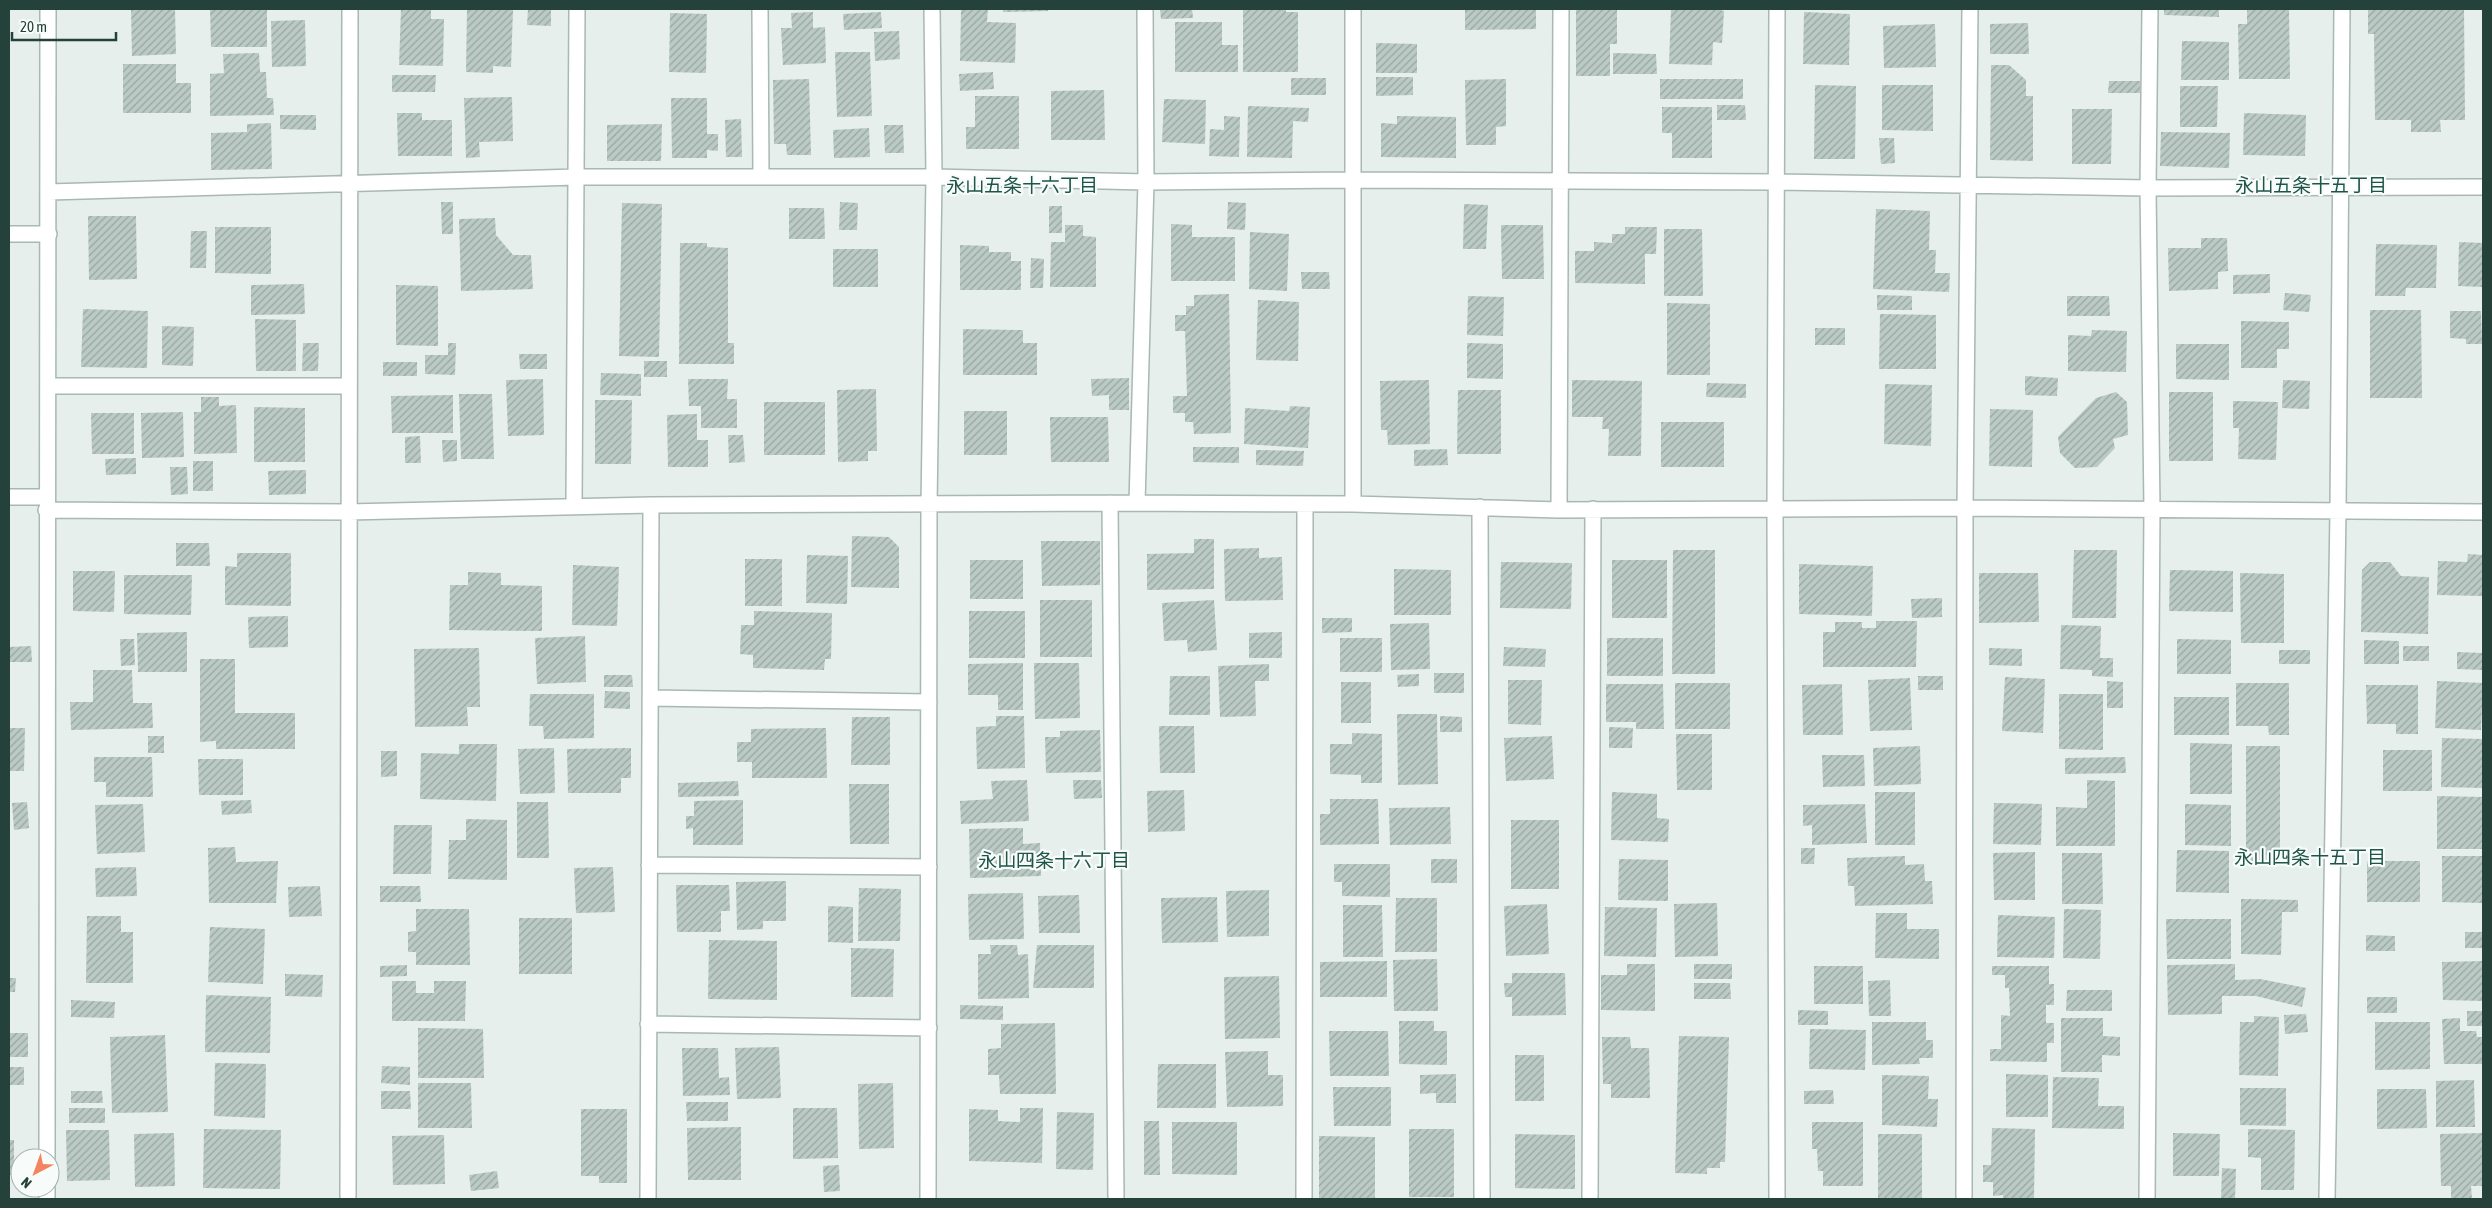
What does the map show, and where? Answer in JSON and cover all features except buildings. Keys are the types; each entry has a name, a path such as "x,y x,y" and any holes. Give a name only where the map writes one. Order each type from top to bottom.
{"street":[{"path":"47,1148 48,9"},
{"path":"348,1199 350,9"},
{"path":"574,506 576,9"},
{"path":"760,9 761,177"},
{"path":"928,1199 929,505 934,177 932,9"},
{"path":"1137,504 1146,182 1145,9"},
{"path":"1353,9 1353,504"},
{"path":"1559,510 1561,9"},
{"path":"1776,1199 1775,510 1777,9"},
{"path":"1964,1199 1965,508 1970,9"},
{"path":"2147,1199 2152,509 2148,188 2150,9"},
{"path":"2327,1199 2338,511 2342,9"},
{"path":"49,192 576,177 934,177 1146,182 1353,180 1777,182 2148,188 2483,187"},
{"path":"9,234 49,234"},
{"path":"48,386 348,386"},
{"path":"9,497 47,503 348,512 651,505 1110,503 1353,504 1559,510 1965,508 2483,512"},
{"path":"1110,503 1116,1199"},
{"path":"648,1199 651,505"},
{"path":"1304,1199 1305,505"},
{"path":"1480,507 1482,1199"},
{"path":"1590,1199 1593,509"},
{"path":"650,698 929,702"},
{"path":"649,865 929,867"},
{"path":"648,1024 929,1028"}],"district":[{"name":"永山五条十六丁目","path":"1022,185"},
{"name":"永山五条十五丁目","path":"2311,185"},
{"name":"永山四条十五丁目","path":"2310,857"},
{"name":"永山四条十六丁目","path":"1054,860"}]}
